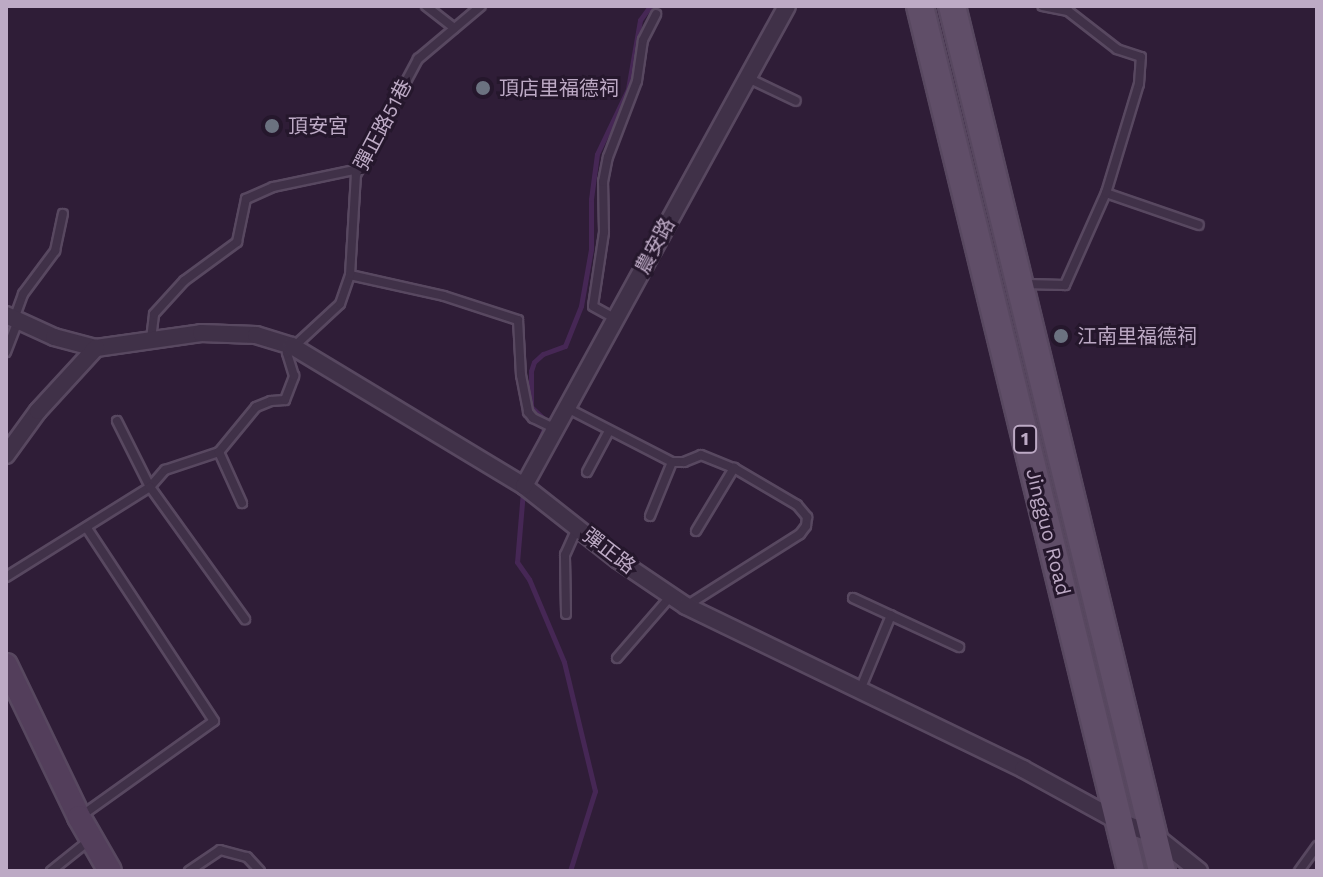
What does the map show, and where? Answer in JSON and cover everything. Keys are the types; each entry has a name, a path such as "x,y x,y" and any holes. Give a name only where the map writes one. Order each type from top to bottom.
{"main road":[{"name":"Jingguo Road","path":"920,6 1131,871"},
{"name":"Jingguo Road","path":"952,6 1162,871"}],"street":[{"name":"農安路","path":"524,486 617,319 745,77 787,6"},
{"name":"彈正路","path":"13,319 54,337 96,348 201,333 256,335 292,346 524,486 670,597 1023,769 1118,821 1154,835 1199,871"},
{"path":"6,455 38,411 96,348"},
{"path":"6,665 79,817 110,871"}],"lane":[{"path":"426,6 454,28"},
{"name":"彈正路51巷","path":"292,346 340,304 350,275 359,169 418,59 481,6"},
{"path":"1021,284 1065,285 1106,193 1139,84 1141,57 1117,49 1068,9 1042,6"},
{"path":"617,319 593,306 604,232 603,182 608,157 637,81 643,40 656,14"},
{"path":"745,77 796,101"},
{"path":"151,340 154,314 184,281 237,242 246,199 273,187 359,169"},
{"path":"1106,193 1199,225"},
{"path":"6,352 13,319 23,294 55,251 63,214"},
{"path":"350,275 444,296 518,320 521,375 528,412 533,418 556,429"},
{"path":"6,577 150,487 165,470 219,452 256,407 285,400 294,376 287,353 292,346"},
{"path":"567,408 609,431 639,442 672,462 684,462 701,455 734,468 797,505 807,517 806,526 686,606"},
{"path":"117,421 150,487 245,619"},
{"path":"587,472 609,431"},
{"path":"219,452 242,503"},
{"path":"650,516 672,462"},
{"path":"696,531 734,468"},
{"path":"566,614 565,555 578,526"},
{"path":"79,817 214,721 86,527"},
{"path":"617,658 670,597"},
{"path":"853,598 959,647"},
{"path":"860,690 891,615"},
{"path":"51,871 92,839"},
{"path":"1299,871 1317,846"},
{"path":"189,871 220,850 247,857 260,871"}],"waterway":[{"path":"533,455 545,427 543,418 531,407 531,371 534,362 543,354 565,346 581,306 591,249 591,199 597,154 628,89 640,20 650,6"},
{"path":"523,491 517,562 529,579 564,662 595,791 570,871"}],"place":[{"name":"頂店里福德祠","path":"483,88"},
{"name":"頂安宮","path":"272,126"},
{"name":"江南里福德祠","path":"1061,336"}]}
